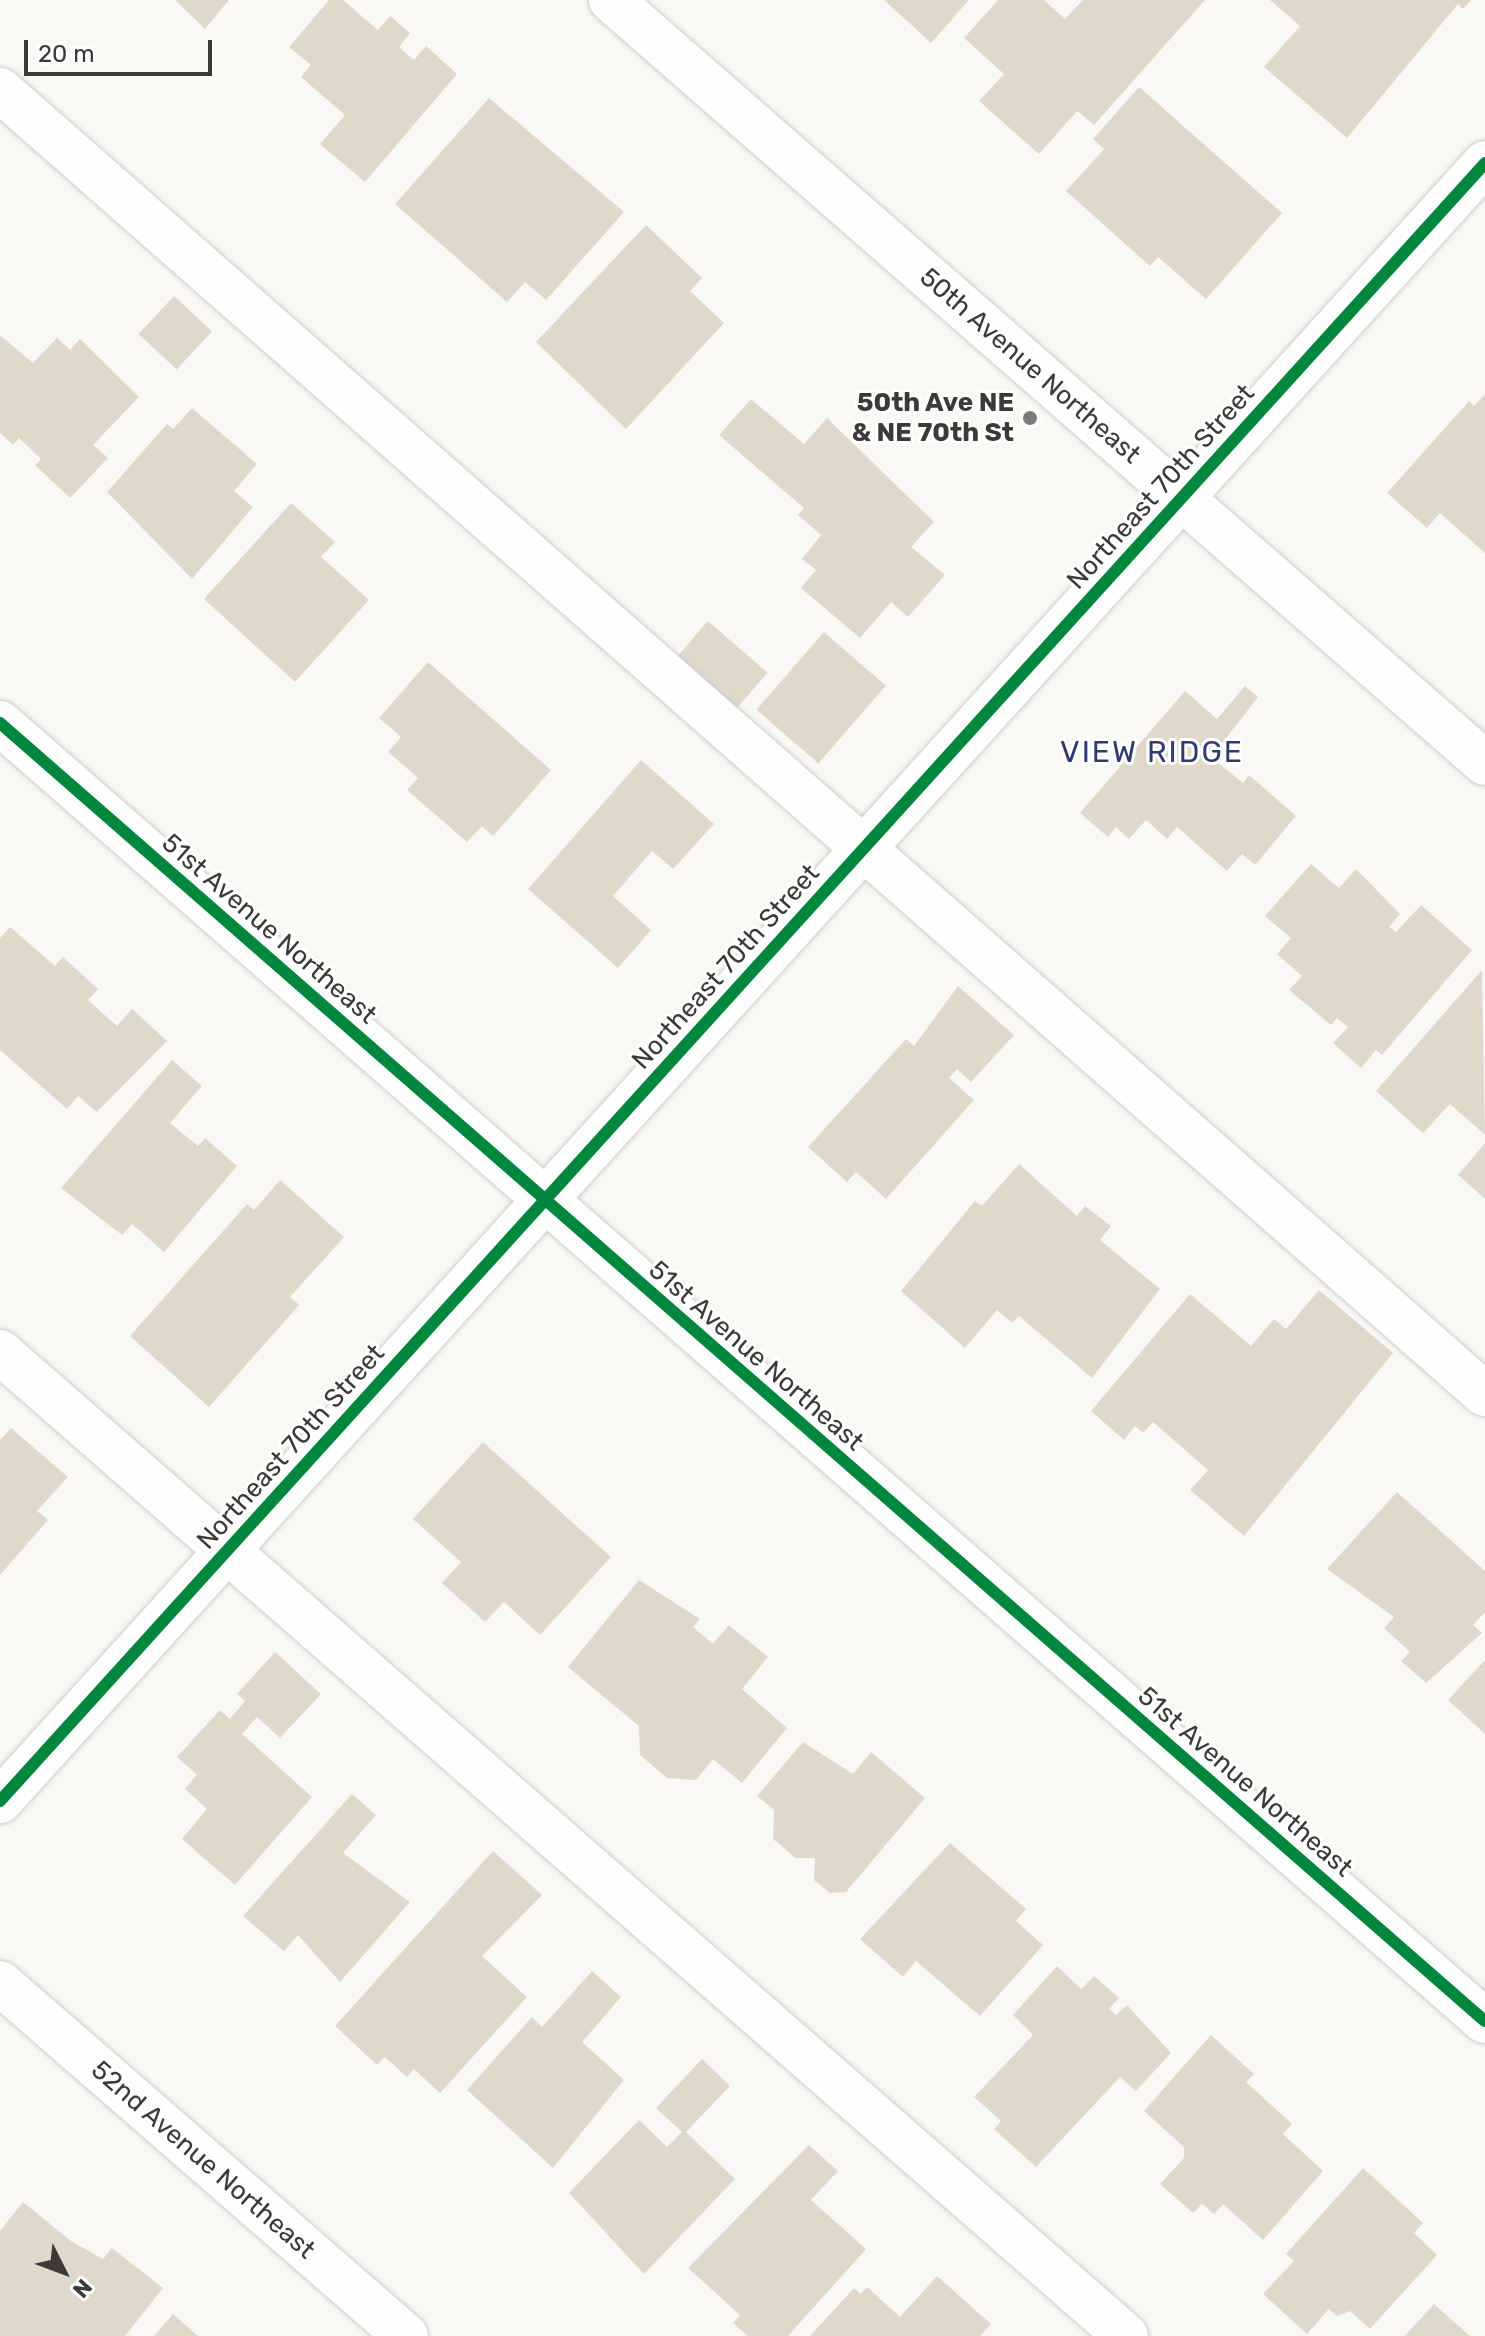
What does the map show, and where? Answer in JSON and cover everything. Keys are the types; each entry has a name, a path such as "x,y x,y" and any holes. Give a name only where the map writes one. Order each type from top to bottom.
{"street":[{"name":"50th Avenue Northeast","path":"611,0 1485,763"},
{"path":"0,90 1485,1394"},
{"name":"Northeast 70th Street","path":"0,1801 1485,163"},
{"name":"51st Avenue Northeast","path":"0,723 1485,2021"},
{"path":"0,1352 1126,2336"},
{"name":"52nd Avenue Northeast","path":"0,1983 406,2336"}],"building":[{"path":"175,0 229,0 205,29"},
{"path":"329,0 343,0 378,30 390,16 410,33 399,47 414,60 426,46 457,74 365,182 320,144 345,115 301,77 311,65 289,47"},
{"path":"884,0 969,0 931,43"},
{"path":"998,0 1044,0 1065,19 1083,0 1205,0 1094,125 1077,111 1039,154 979,101 1004,74 964,38"},
{"path":"1270,0 1471,0 1463,9 1458,4 1347,138 1264,67 1300,26"},
{"path":"1139,87 1282,213 1206,299 1158,257 1150,266 1066,191 1104,149 1093,139"},
{"path":"489,98 624,212 546,300 525,282 507,302 395,204"},
{"path":"646,225 702,278 690,291 724,323 626,429 536,342"},
{"path":"174,296 212,331 177,369 139,334"},
{"path":"0,335 33,363 57,338 70,350 80,339 139,397 93,445 108,458 70,498 35,465 41,459 19,438 13,445 0,433"},
{"path":"1485,394 1485,553 1440,513 1427,528 1387,493 1469,401 1474,406"},
{"path":"751,399 804,444 827,418 934,522 911,547 945,575 908,617 891,602 860,638 801,588 816,570 802,559 821,535 798,515 804,508 719,435"},
{"path":"192,408 257,464 234,491 253,507 192,579 107,492 167,424 173,429"},
{"path":"291,503 335,542 321,557 369,600 295,682 204,599"},
{"path":"708,621 768,673 735,711 675,659"},
{"path":"824,632 886,686 818,764 756,710"},
{"path":"428,662 551,770 493,836 482,826 467,842 407,790 418,778 388,752 401,737 379,718"},
{"path":"1245,686 1258,697 1216,751 1206,753 1243,783 1249,775 1296,816 1255,865 1242,854 1227,871 1177,827 1167,839 1146,820 1129,839 1116,827 1108,837 1080,813 1185,691 1217,719"},
{"path":"641,760 714,824 673,869 652,851 613,896 651,930 618,968 528,889"},
{"path":"1311,864 1339,888 1356,869 1400,914 1389,927 1396,932 1421,905 1472,950 1382,1055 1376,1050 1361,1068 1333,1043 1348,1027 1337,1018 1331,1025 1289,990 1302,976 1277,954 1291,938 1265,916"},
{"path":"10,927 55,966 63,957 98,989 88,1000 117,1026 132,1009 167,1041 97,1112 78,1096 67,1109 0,1050 0,938"},
{"path":"1482,970 1485,1135 1450,1104 1423,1133 1376,1091"},
{"path":"958,986 1014,1035 971,1082 957,1069 949,1078 974,1100 886,1199 856,1172 847,1182 808,1147 906,1039 914,1046"},
{"path":"172,1060 202,1086 170,1123 198,1146 205,1138 237,1166 164,1252 132,1224 122,1235 61,1188"},
{"path":"1485,1143 1485,1199 1458,1175"},
{"path":"1019,1164 1077,1216 1085,1206 1111,1226 1100,1240 1160,1289 1092,1378 1019,1316 1012,1323 997,1310 965,1348 901,1291 975,1201 982,1206"},
{"path":"280,1180 344,1237 290,1297 299,1305 209,1407 130,1336 247,1204 254,1210"},
{"path":"1319,1290 1393,1353 1244,1536 1190,1490 1208,1470 1153,1422 1143,1433 1135,1426 1124,1440 1091,1411 1190,1294 1251,1346 1274,1319 1286,1329"},
{"path":"11,1428 68,1477 37,1511 48,1520 0,1575 0,1440"},
{"path":"483,1442 611,1557 540,1635 504,1602 485,1622 442,1583 461,1562 413,1519"},
{"path":"1397,1492 1485,1571 1485,1612 1473,1625 1482,1633 1426,1683 1401,1661 1410,1652 1384,1628 1394,1617 1327,1569"},
{"path":"639,1580 700,1619 693,1627 713,1644 729,1625 768,1657 742,1689 787,1728 742,1783 713,1759 696,1780 667,1778 640,1755 639,1726 568,1667"},
{"path":"275,1652 321,1694 280,1738 257,1717 242,1734 312,1797 235,1885 182,1839 207,1809 185,1789 197,1775 177,1757 220,1710 230,1719 245,1701 237,1694"},
{"path":"1485,1660 1485,1734 1448,1700"},
{"path":"803,1742 853,1774 871,1752 925,1798 846,1892 830,1893 814,1880 815,1858 796,1858 773,1839 774,1810 757,1796"},
{"path":"352,1794 376,1815 343,1853 410,1902 340,1982 298,1935 284,1951 243,1916"},
{"path":"950,1843 1026,1909 1016,1921 1043,1945 980,2016 916,1961 903,1977 860,1939"},
{"path":"493,1851 542,1895 482,1956 527,1997 440,2093 414,2069 407,2077 385,2057 377,2065 335,2026"},
{"path":"1057,1966 1081,1989 1094,1976 1119,1998 1109,2009 1116,2015 1127,2005 1171,2053 1136,2091 1120,2077 1036,2167 994,2129 1001,2121 974,2097 1033,2035 1013,2015"},
{"path":"592,1971 621,1997 582,2042 624,2080 553,2168 467,2090 532,2017 542,2027"},
{"path":"1211,2035 1254,2074 1246,2082 1292,2124 1283,2134 1323,2171 1263,2240 1223,2204 1214,2214 1202,2204 1193,2213 1160,2184 1184,2158 1184,2147 1144,2111"},
{"path":"702,2059 730,2086 686,2132 735,2179 644,2274 569,2193 639,2120 667,2147 682,2132 656,2108"},
{"path":"809,2145 838,2171 811,2200 866,2249 788,2336 748,2336 733,2323 740,2315 688,2268"},
{"path":"1363,2168 1423,2223 1414,2233 1437,2255 1370,2329 1350,2311 1337,2316 1329,2309 1307,2334 1263,2294 1294,2261 1286,2254"},
{"path":"23,2202 71,2241 103,2259 112,2248 163,2288 125,2336 0,2336 0,2231"},
{"path":"937,2276 991,2324 980,2336 810,2336 854,2288 861,2294 867,2287 900,2317"},
{"path":"1434,2304 1470,2336 1405,2336"},
{"path":"173,2314 198,2336 154,2336"}],"cycle path":[{"path":"0,1801 1485,163"},
{"path":"0,723 1485,2021"}],"place":[{"name":"50th Ave NE & NE 70th St","path":"1030,418"}],"district":[{"name":"VIEW RIDGE","path":"1152,752"}]}
